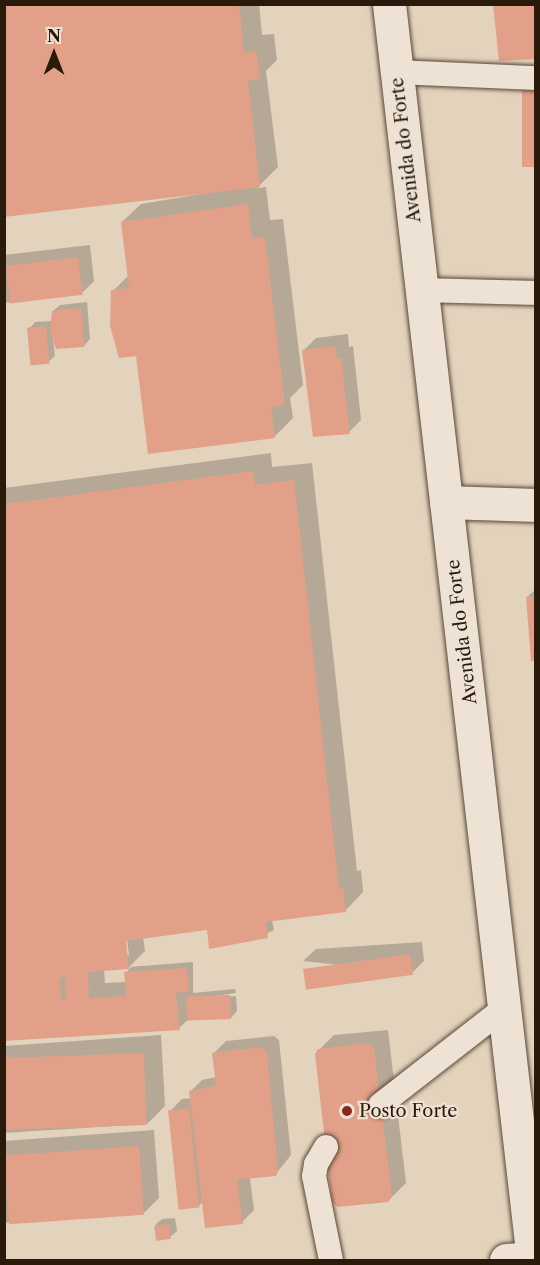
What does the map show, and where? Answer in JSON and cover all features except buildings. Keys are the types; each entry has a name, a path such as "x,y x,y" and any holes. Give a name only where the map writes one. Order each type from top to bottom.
{"main road":[{"name":"Avenida do Forte","path":"389,4 506,1007 524,1260"},
{"path":"446,502 536,505"}],"lane":[{"path":"396,72 536,78"},
{"path":"422,290 536,293"},
{"path":"380,1105 506,1007"},
{"path":"326,1147 315,1164 314,1176 331,1260"}],"place":[{"name":"Posto Forte","path":"347,1111"}]}
